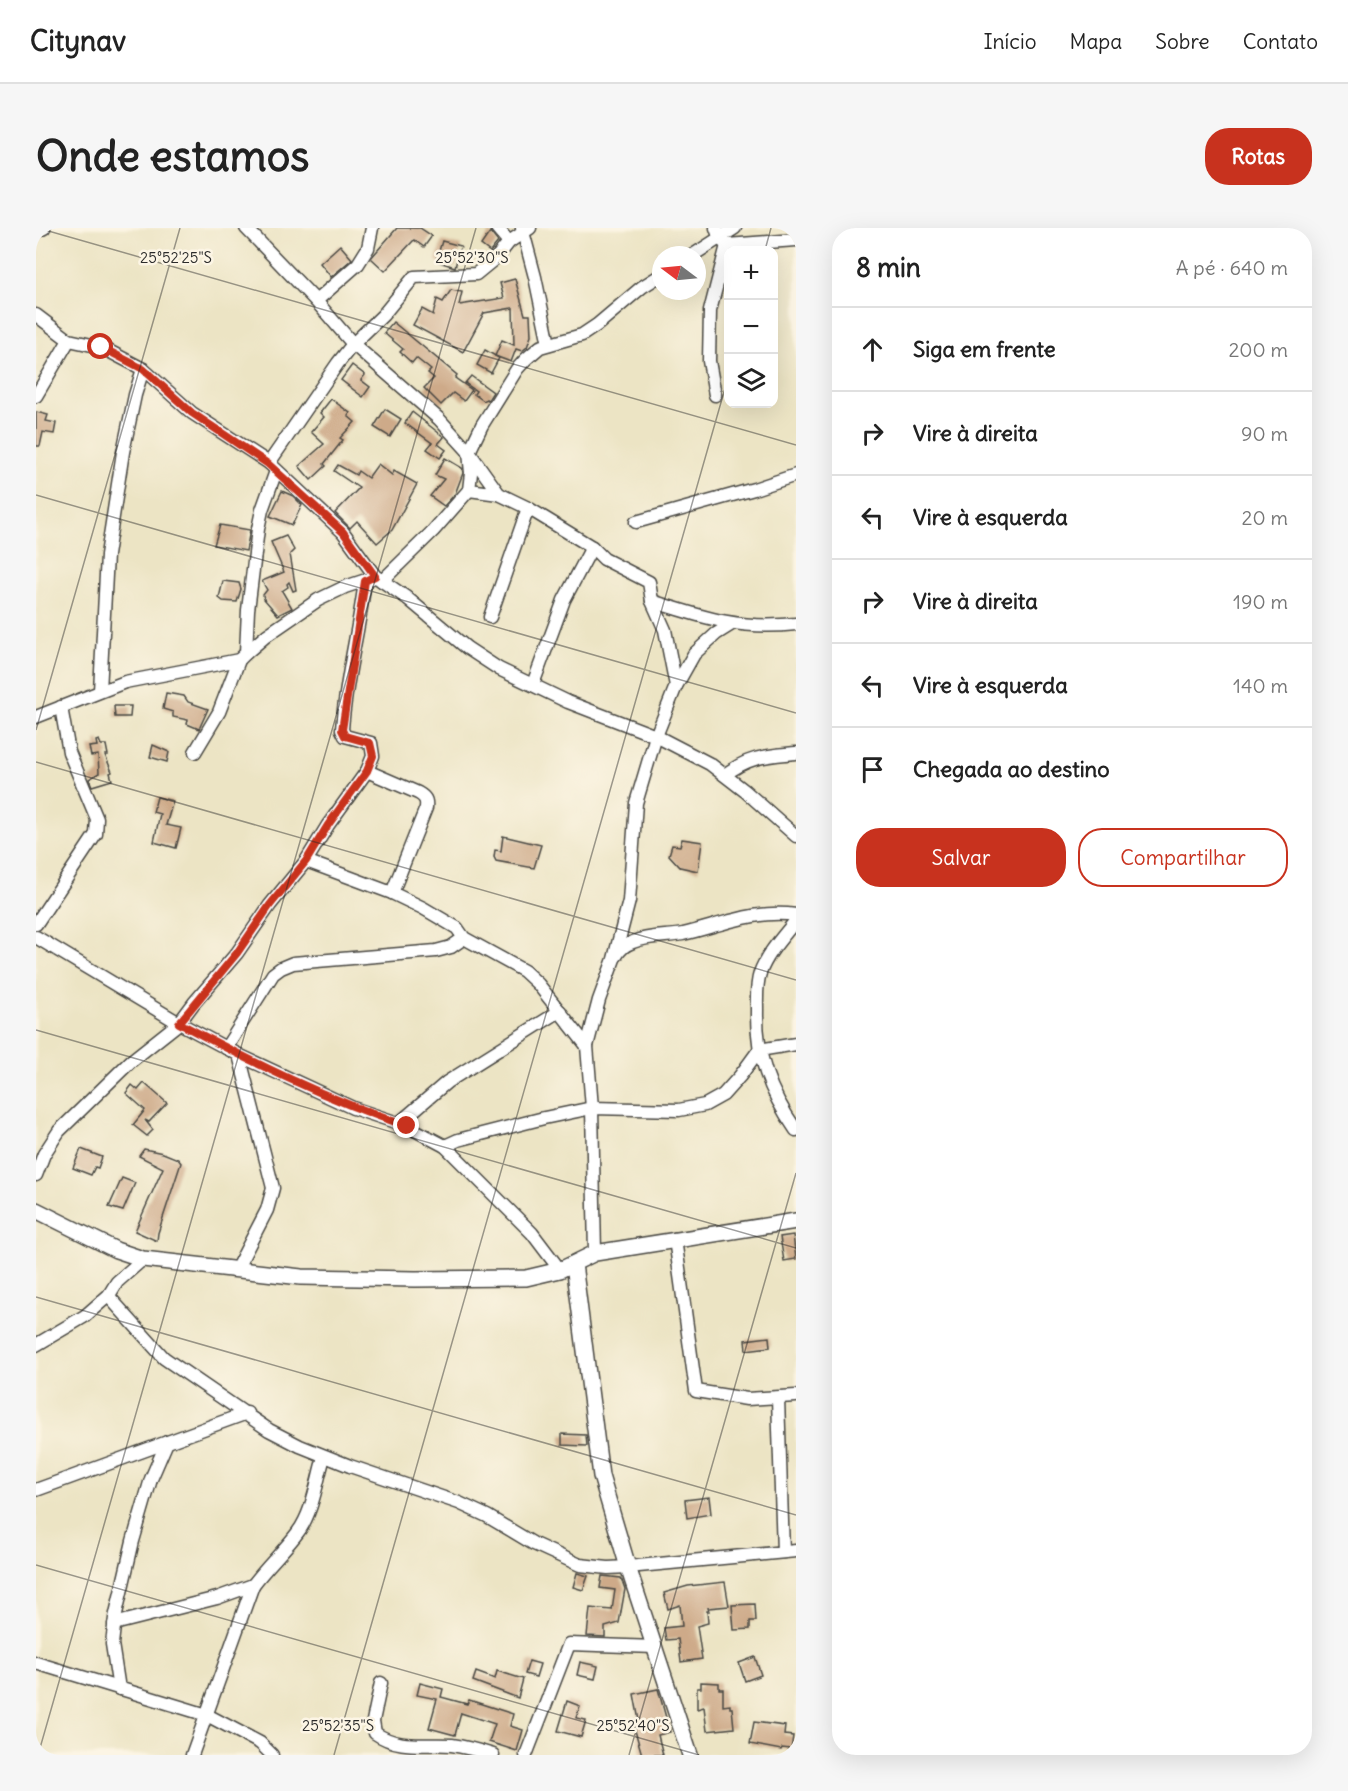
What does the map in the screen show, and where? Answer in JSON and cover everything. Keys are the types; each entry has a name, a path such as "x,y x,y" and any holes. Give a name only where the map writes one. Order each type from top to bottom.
{"street":[{"path":"36,232 44,228"},
{"path":"246,228 316,301 353,344 439,419 469,453 499,494"},
{"path":"316,301 358,264 368,248 372,228"},
{"path":"497,228 509,242"},
{"path":"706,247 735,228"},
{"path":"195,752 219,712 242,657 258,529 272,467 310,402 353,344 383,315 414,277 476,274 525,230 549,344"},
{"path":"721,237 796,240"},
{"path":"715,395 709,361 710,311 722,271 721,237"},
{"path":"36,717 125,682 242,657 267,635 318,600 345,587 374,579 433,531 469,490 471,473 469,453 482,425 517,369 540,347 582,335 652,281"},
{"path":"36,315 69,340 101,347 143,369 192,413 272,467 343,532 374,579 407,598 467,648 499,669 568,702 656,736 710,764 796,836"},
{"path":"36,396 69,340"},
{"path":"100,691 107,555 123,452 143,369"},
{"path":"636,522 796,475"},
{"path":"469,490 499,494 528,508 592,547 604,559 649,582 651,601 665,630 676,686"},
{"path":"490,617 528,508"},
{"path":"533,684 564,600 592,547"},
{"path":"36,1175 44,1154 59,1131 131,1061 179,1023 237,953 270,905 306,861 328,825 367,771 373,756 370,743 345,736 342,730 374,579"},
{"path":"651,601 732,624 771,626 796,623"},
{"path":"595,1253 592,1108 587,1047 598,1000 614,959 629,901 636,803 656,736 676,686 694,654 716,634 732,624"},
{"path":"36,924 89,845 97,827 97,819 69,752 61,706"},
{"path":"725,775 748,760 796,753"},
{"path":"367,771 424,796 427,802 392,893"},
{"path":"306,861 392,893 457,928 464,938 524,971 538,984 587,1047"},
{"path":"614,959 621,948 636,940 681,934 753,915 781,913 796,915"},
{"path":"796,920 766,961 757,987 759,1050 766,1076 779,1104 796,1130"},
{"path":"36,937 179,1023 239,1055 353,1108 398,1124 446,1146 532,1233 560,1270"},
{"path":"226,1048 273,975 281,968 293,963 436,951 451,947 464,938"},
{"path":"398,1124 447,1082 560,1011"},
{"path":"446,1146 512,1126 592,1108 679,1110 705,1105 723,1095 759,1050 796,1044"},
{"path":"236,1269 267,1210 273,1188 239,1055"},
{"path":"36,1209 116,1250 142,1259 301,1277 415,1279 526,1278 560,1270 595,1253 796,1221"},
{"path":"675,1239 696,1391 747,1399 796,1396"},
{"path":"36,1345 85,1316 110,1295 117,1282 142,1259"},
{"path":"574,1264 601,1476 628,1568 690,1755"},
{"path":"110,1295 164,1358 269,1430 324,1457 459,1503 487,1516 534,1544 579,1565 628,1568 790,1552 778,1398"},
{"path":"36,1490 247,1413"},
{"path":"119,1689 112,1644 114,1624 151,1479 167,1442"},
{"path":"192,1755 253,1586 299,1530 309,1507 324,1457"},
{"path":"114,1624 217,1598 253,1586"},
{"path":"526,1755 568,1644 655,1647"},
{"path":"36,1663 207,1715 260,1743 272,1755"},
{"path":"381,1683 373,1721 375,1733 381,1737 411,1746 451,1745 493,1755"}],"building":[{"path":"397,228 420,228 432,236 424,247 414,240 385,271 371,258"},
{"path":"490,232 498,242 490,252 481,245"},
{"path":"442,241 461,246 455,267 436,261"},
{"path":"340,245 352,259 331,277 320,263"},
{"path":"515,279 525,315 530,315 531,336 527,347 522,351 516,349 511,362 495,356 502,340 514,345 513,308 484,313 463,352 413,325 422,309 433,315 437,299 443,302 451,290 462,292 459,305 504,298 500,283"},
{"path":"393,322 457,375 455,378 472,390 464,401 453,393 441,405 424,388 434,378 428,373 431,370 416,358 412,363 400,352 403,349 384,333"},
{"path":"485,350 499,358 491,373 477,365"},
{"path":"352,365 365,375 361,380 370,387 363,397 341,380"},
{"path":"471,376 493,392 488,400 484,401 474,394 476,391 465,383"},
{"path":"331,399 350,413 348,416 355,422 340,438 343,440 324,464 326,466 311,480 299,466 324,444 311,432 324,417 320,413"},
{"path":"385,409 401,419 390,437 374,427"},
{"path":"36,412 48,415 46,421 56,423 54,434 43,432 40,446 36,446"},
{"path":"412,412 444,437 438,444 446,450 440,458 427,449 432,443 405,423"},
{"path":"445,458 462,468 463,473 455,494 444,506 430,496 444,479 435,475"},
{"path":"378,464 392,475 394,471 417,484 392,530 377,543 357,521 350,528 335,513 359,488 334,471 338,465 356,475 358,471 368,478"},
{"path":"282,491 293,496 302,505 292,525 270,516"},
{"path":"220,525 250,530 246,551 214,545"},
{"path":"286,536 294,550 290,554 296,590 293,591 289,582 287,584 288,587 282,591 292,608 278,615 264,599 263,595 267,590 262,581 284,572 271,542"},
{"path":"223,581 239,583 241,589 237,602 223,601 219,598"},
{"path":"166,693 184,696 188,702 208,709 199,729 187,724 188,720 173,717 173,712 163,709"},
{"path":"114,706 131,706 130,717 115,717"},
{"path":"99,740 101,745 106,745 108,755 105,755 112,772 110,773 112,780 92,786 89,779 99,773 98,755 91,756 89,747 97,746 96,741"},
{"path":"153,745 169,752 167,762 150,757"},
{"path":"157,797 173,801 166,825 181,828 176,848 154,842 160,814 153,812"},
{"path":"503,836 541,845 534,868 496,861 495,850 501,851"},
{"path":"682,839 702,842 698,871 680,867 669,855 672,845 680,846"},
{"path":"144,1083 167,1103 149,1122 145,1120 153,1130 147,1136 133,1125 145,1110 126,1093 132,1085 138,1090"},
{"path":"81,1149 102,1157 98,1168 95,1167 91,1175 73,1168"},
{"path":"144,1149 163,1153 178,1159 181,1163 157,1241 135,1231 163,1168 139,1156"},
{"path":"122,1178 135,1183 123,1211 109,1207"},
{"path":"793,1235 796,1259 784,1261 780,1237"},
{"path":"769,1337 770,1347 746,1350 745,1340"},
{"path":"562,1434 586,1435 587,1446 562,1445"},
{"path":"709,1497 711,1514 687,1518 685,1500"},
{"path":"577,1573 588,1576 583,1590 573,1587"},
{"path":"602,1576 621,1578 625,1589 619,1623 605,1627 605,1637 587,1636 590,1608 612,1610 615,1590 600,1588"},
{"path":"725,1582 729,1606 708,1608 708,1623 697,1626 702,1659 681,1662 678,1639 666,1640 664,1628 682,1626 680,1605 668,1609 664,1593 688,1586"},
{"path":"755,1604 756,1621 750,1621 750,1629 734,1630 732,1605"},
{"path":"755,1657 761,1675 745,1681 739,1663"},
{"path":"529,1661 540,1664 536,1677 525,1674"},
{"path":"580,1662 598,1666 595,1679 577,1675"},
{"path":"497,1671 523,1679 518,1698 473,1681 476,1672 495,1679"},
{"path":"701,1682 719,1683 719,1689 723,1689 723,1706 730,1705 732,1708 734,1728 707,1731 704,1707 697,1709 697,1688 701,1688"},
{"path":"420,1683 443,1689 441,1697 467,1704 469,1700 513,1714 510,1726 523,1730 517,1751 489,1742 495,1724 461,1713 455,1735 429,1728 437,1699 417,1695"},
{"path":"658,1689 670,1732 658,1735 663,1755 642,1755 634,1727 640,1726 634,1694"},
{"path":"567,1701 580,1706 576,1718 586,1720 581,1737 558,1731"},
{"path":"754,1722 785,1726 784,1735 793,1736 791,1749 782,1748 781,1750 750,1744"}],"route":[{"path":"101,347 143,369 192,413 268,464 343,532 375,576 365,581 342,730 345,736 367,741 372,746 373,756 367,771 328,825 306,861 270,905 237,953 179,1023 243,1057 353,1108 407,1126"}]}
